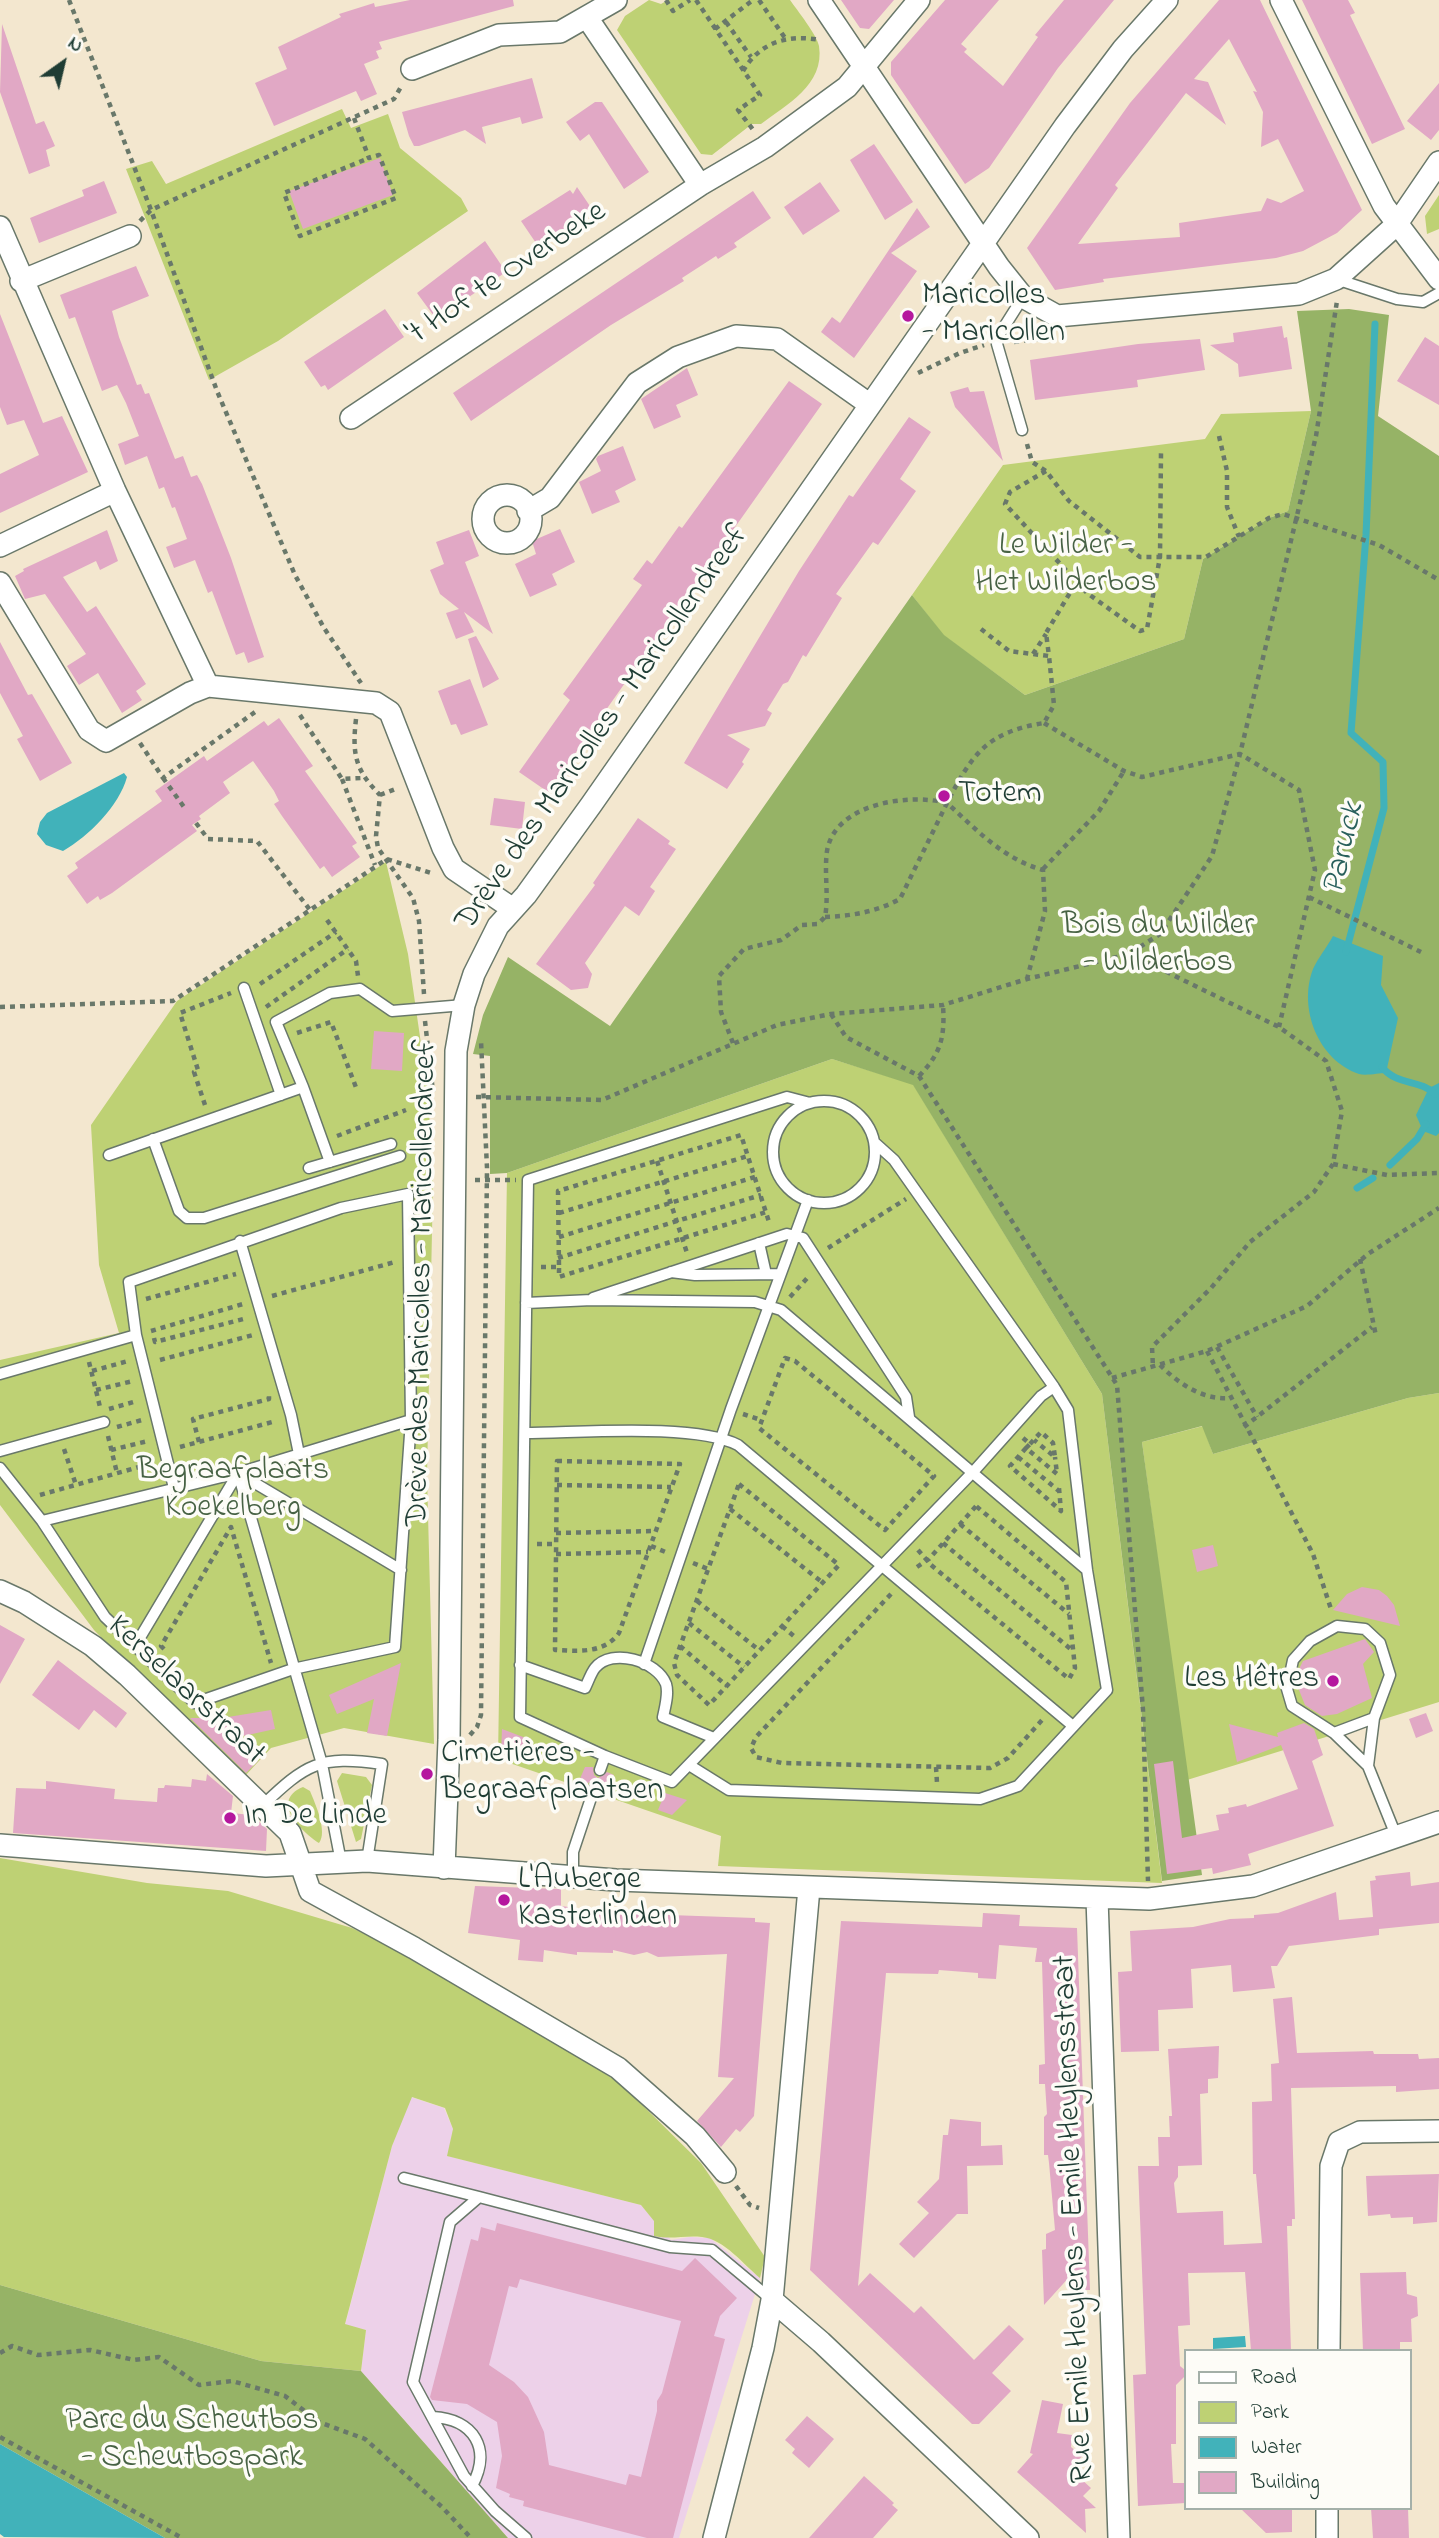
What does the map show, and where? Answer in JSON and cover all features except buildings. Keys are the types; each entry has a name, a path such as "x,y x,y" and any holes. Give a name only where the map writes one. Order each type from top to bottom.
{"street":[{"path":"412,69 499,35 560,32 588,19 616,0"},
{"path":"819,0 982,243 1023,297 1057,316 1299,294 1336,279 1396,225 1439,162"},
{"name":"'t Hof te Overbeke","path":"351,418 700,185 765,147 847,87 919,0"},
{"name":"Drève des Maricolles - Maricollendreef","path":"444,1868 448,1767 456,1051 464,1004 474,974 498,926 591,805 982,243 1123,49 1167,0"},
{"path":"1281,0 1369,179 1396,225 1439,279"},
{"path":"588,19 700,185"},
{"path":"0,227 21,281 115,491 208,686"},
{"path":"21,281 130,236"},
{"path":"528,511 550,498 637,383 678,357 736,336 777,339 869,404"},
{"path":"0,546 115,491"},
{"path":"0,583 89,730 106,741 190,693 208,686 376,704 390,712 443,848 454,869 513,909"},
{"name":"Kerselaarstraat","path":"0,1591 24,1602 93,1646 290,1833 303,1864 310,1891 618,2068 695,2136 724,2172"},
{"path":"0,1844 266,1866 367,1861 573,1877 1149,1899 1253,1886 1439,1822"},
{"path":"714,2538 763,2348 772,2300 809,1888"},
{"name":"Rue Emile Heylens - Emile Heylensstraat","path":"1097,1898 1119,2538"},
{"path":"1329,2349 1331,2166 1339,2142 1360,2132 1439,2131"},
{"path":"772,2300 821,2342 1028,2538"},
{"path":"1327,2510 1327,2538"}],"lane":[{"path":"1336,279 1397,299 1423,302 1439,293"},
{"path":"1022,430 997,344 999,335 1023,297"},
{"path":"244,988 281,1095"},
{"path":"330,1162 276,1022 330,993 360,989 392,1011 464,1004"},
{"path":"109,1155 303,1087"},
{"path":"689,1765 729,1790 980,1799 1018,1786 1107,1690 1087,1570 1068,1410 1054,1387 894,1160 874,1142 860,1116 846,1105 786,1097 528,1180 520,1717 605,1756 672,1782 974,1471 1041,1396 1054,1387"},
{"path":"810,1102 788,1115 781,1124 772,1152 781,1181 794,1194 808,1200 836,1202 861,1187 872,1168 874,1142"},
{"path":"153,1139 178,1211 187,1218 204,1218 400,1156"},
{"path":"309,1168 391,1144"},
{"path":"0,1468 42,1521 105,1617 195,1703 293,1668 395,1647 411,1420 408,1194 341,1208 240,1241 129,1282 136,1335 174,1488"},
{"path":"644,1664 721,1437 808,1200"},
{"path":"592,1300 595,1296 690,1265 787,1234 795,1235 803,1238 906,1396 909,1417"},
{"path":"240,1241 291,1415 299,1454"},
{"path":"759,1243 766,1274"},
{"path":"669,1272 695,1275 780,1274"},
{"path":"526,1303 592,1300 755,1303 781,1310 974,1471 1087,1570"},
{"path":"0,1374 136,1335"},
{"path":"42,1521 238,1473 411,1420"},
{"path":"0,1451 104,1421"},
{"path":"525,1433 693,1433 721,1437 738,1445 1073,1726"},
{"path":"238,1473 401,1570"},
{"path":"135,1646 238,1473"},
{"path":"238,1473 322,1763 341,1862"},
{"path":"1368,1766 1374,1718 1390,1675 1380,1643 1364,1629 1337,1626 1310,1641 1293,1660 1287,1689 1292,1706 1334,1733 1368,1766 1397,1838"},
{"path":"520,1665 585,1688 595,1667 611,1660 630,1657 658,1674 666,1685 663,1717 715,1738"},
{"path":"1334,1733 1374,1718"},
{"path":"600,1770 605,1756"},
{"path":"262,1806 296,1774 322,1763 349,1760 382,1764 367,1861"},
{"path":"573,1877 573,1852 595,1786"},
{"path":"404,2178 670,2247 712,2250 772,2300"},
{"path":"480,2197 450,2222 414,2382 472,2486 526,2538"},
{"path":"433,2417 448,2418 464,2426 477,2439 482,2460 472,2486"}],"path":[{"path":"69,0 151,210 217,391 295,575 324,628 361,681 360,691"},
{"path":"666,0 673,11 690,0"},
{"path":"696,0 760,95 738,110 765,147"},
{"path":"715,29 753,0"},
{"path":"759,0 785,38"},
{"path":"726,22 751,57"},
{"path":"743,71 751,57 785,38 822,40"},
{"path":"151,210 394,99 412,69"},
{"path":"354,118 369,158"},
{"path":"379,155 396,198 300,236 284,193 369,158 379,155"},
{"path":"467,1097 602,1100 776,1025 831,1014 943,1005 1027,979 1129,954 1160,934 1212,856 1240,754 1297,519 1326,383 1338,309 1336,279"},
{"path":"1022,430 1032,462 1046,471 1069,501 1127,549 1140,556 1206,557 1269,518 1283,514 1378,545 1439,580"},
{"path":"1219,436 1227,471 1227,507 1239,537"},
{"path":"1046,471 1010,492 1005,504 1077,581 1140,631 1147,629 1160,557 1161,452"},
{"path":"1033,654 1077,581"},
{"path":"981,629 1009,650 1049,656"},
{"path":"1044,723 1054,705 1046,633"},
{"path":"163,778 283,694 342,779 375,866"},
{"path":"357,711 355,750 363,778 380,795 376,836 378,848 413,898 419,921 433,1096 444,1096"},
{"path":"733,1043 721,1012 719,976 723,969 744,949 781,940 792,931 818,924 825,917 860,913 884,907 900,899 965,769 987,744 1013,727 1044,723 1125,771 1142,777 1240,754 1299,790 1315,870 1279,1027"},
{"path":"153,761 184,807"},
{"path":"1027,979 1045,911 1043,870 1099,811 1125,771"},
{"path":"342,779 363,778"},
{"path":"825,917 827,851 833,833 859,811 905,798 925,797 947,803 990,843 1018,863 1043,870"},
{"path":"196,823 208,839 257,841 310,910"},
{"path":"0,1007 173,1001 387,859 439,875 454,869"},
{"path":"1309,897 1421,952"},
{"path":"327,920 356,961 360,989"},
{"path":"260,984 336,932"},
{"path":"267,1006 348,949"},
{"path":"1129,954 1279,1027 1326,1061 1342,1111 1333,1164 1314,1192 1250,1242 1211,1288 1152,1348 1153,1367"},
{"path":"210,1119 194,1072 198,1070 180,1013 244,988"},
{"path":"919,1076 935,1059 944,1031 943,1005"},
{"path":"831,1014 846,1037"},
{"path":"282,1038 331,1022 357,1090"},
{"path":"466,1743 481,1715 487,1180 480,1028"},
{"path":"323,1142 406,1110"},
{"path":"766,1212 559,1277 558,1191 741,1135 775,1239"},
{"path":"559,1213 748,1156"},
{"path":"657,1161 690,1265"},
{"path":"1333,1164 1387,1175 1439,1173"},
{"path":"559,1237 755,1177"},
{"path":"454,1180 528,1180"},
{"path":"558,1258 761,1195"},
{"path":"781,1310 817,1260 906,1198"},
{"path":"1112,1378 1207,1351 1307,1306 1360,1259 1439,1208"},
{"path":"1360,1259 1376,1336"},
{"path":"542,1267 559,1267"},
{"path":"132,1303 248,1270"},
{"path":"152,1331 155,1342 248,1318 244,1304"},
{"path":"1244,1427 1372,1327"},
{"path":"160,1360 253,1335"},
{"path":"1217,1347 1257,1417"},
{"path":"1207,1351 1244,1427 1313,1554 1337,1626"},
{"path":"785,1357 795,1362 934,1476 885,1530 759,1428 761,1420 785,1357"},
{"path":"92,1371 128,1361 133,1381"},
{"path":"1160,1365 1178,1383 1220,1399 1230,1398"},
{"path":"25,1499 76,1485 199,1442 276,1421 266,1387"},
{"path":"199,1442 193,1419 269,1399"},
{"path":"104,1421 139,1401"},
{"path":"104,1421 144,1420"},
{"path":"1041,1432 1053,1443 1061,1511 1010,1466 1026,1448 1041,1432"},
{"path":"59,1434 76,1485"},
{"path":"1034,1440 1055,1457"},
{"path":"111,1450 150,1441"},
{"path":"1026,1448 1057,1474"},
{"path":"1018,1457 1059,1491"},
{"path":"557,1461 680,1464 619,1633 614,1641 584,1652 555,1650 557,1485 557,1461"},
{"path":"739,1484 839,1565 709,1705 677,1675 674,1663 730,1509 739,1484"},
{"path":"557,1485 672,1487"},
{"path":"917,1567 929,1559 982,1499"},
{"path":"929,1559 931,1565 1069,1679 1075,1668 1066,1582 976,1506"},
{"path":"730,1509 823,1583"},
{"path":"960,1524 1069,1614"},
{"path":"170,1655 161,1646 231,1527 275,1675"},
{"path":"556,1533 656,1531"},
{"path":"943,1543 1073,1651"},
{"path":"556,1554 648,1552"},
{"path":"891,1594 756,1737 751,1748 756,1757 782,1763 990,1768 1008,1758 1043,1719"},
{"path":"697,1601 759,1651"},
{"path":"688,1623 744,1667"},
{"path":"680,1646 727,1686"},
{"path":"724,2172 750,2205 779,2213"},
{"path":"0,2353 12,2346 38,2355 90,2350 134,2360 159,2357 199,2385 232,2381 285,2396 319,2422 365,2439 442,2507 471,2538"},
{"path":"0,2437 182,2538"}],"shaded area":[{"path":"411,2097 444,2108 453,2129 448,2156 641,2205 671,2240 710,2238 760,2278 679,2538 508,2538 361,2371 366,2330 345,2325 392,2146"}],"green space":[{"path":"649,0 661,4 668,0 790,0 811,29 819,46 816,72 802,92 761,124 752,124 712,155 701,154 617,30 625,16"},
{"path":"342,109 351,128 388,114 400,148 461,198 468,211 278,341 209,380 126,169 152,161 166,184"},
{"path":"1439,195 1439,229 1427,234 1425,216"},
{"name":"Bois du Wilder - Wilderbos","path":"1349,309 1389,315 1378,416 1439,456 1439,1393 1408,1398 1213,1454 1202,1426 1142,1442 1202,1875 1162,1881 1102,1394 913,1085 832,1059 507,1173 490,1174 490,1056 473,1054 483,1015 508,957 610,1026 912,595 944,635 1025,695 1184,639 1203,559 1269,518 1288,511 1311,411 1297,311"},
{"name":"Le Wilder - Het Wilderbos","path":"1311,411 1288,511 1269,518 1203,559 1184,639 1025,695 943,635 912,595 1003,465 1205,439 1221,414"},
{"name":"Begraafplaats Koekelberg","path":"386,862 408,954 428,1092 433,1183 427,1476 434,1744 344,1728 271,1748 245,1776 186,1724 94,1630 0,1505 0,1360 119,1333 99,1265 91,1125 177,1001"},
{"path":"832,1059 913,1084 1102,1394 1162,1883 718,1866 721,1836 498,1759 507,1173"},
{"path":"1439,1393 1439,1702 1187,1780 1142,1442 1203,1426 1213,1454 1408,1398"},
{"path":"342,1773 366,1777 372,1785 361,1839 356,1842 337,1781"},
{"path":"303,1787 310,1791 320,1817 322,1832 319,1843 298,1824 289,1808 293,1793"},
{"path":"0,1858 147,1883 228,1891 352,1928 402,1952 584,2059 623,2086 701,2163 765,2257 760,2278 718,2242 696,2237 654,2236 654,2221 641,2205 447,2156 453,2129 445,2108 412,2097 392,2146 345,2324 366,2330 361,2371 261,2361 0,2285"},
{"name":"Parc du Scheutbos - Scheutbospark","path":"0,2285 261,2361 361,2371 508,2538 165,2538 0,2444"}],"water":[{"path":"124,773 127,777 123,788 110,809 93,829 73,845 63,851 46,845 37,834 40,822 47,813"},
{"path":"1333,936 1383,956 1381,985 1398,1018 1386,1073 1362,1075 1345,1067 1322,1045 1315,1031 1310,1016 1309,984 1315,965"},
{"path":"1439,1083 1439,1133 1436,1136 1423,1131 1416,1115 1429,1088"},
{"path":"1245,2336 1246,2347 1213,2349 1213,2338"},
{"path":"0,2444 165,2538 4,2537 0,2534"}],"waterway":[{"name":"Paruck","path":"1346,952 1384,808 1383,762 1351,733 1366,535 1375,324"},
{"name":"Paruck","path":"1382,1067 1394,1077 1422,1086 1435,1094"},
{"name":"Paruck","path":"1390,1165 1417,1139 1426,1124"},
{"name":"Paruck","path":"1357,1188 1373,1178"}],"place":[{"name":"Maricolles - Maricollen","path":"908,316"},
{"name":"Totem","path":"944,796"},
{"name":"Les Hêtres","path":"1333,1681"},
{"name":"Cimetières - Begraafplaatsen","path":"427,1774"},
{"name":"In De Linde","path":"230,1818"},
{"name":"L'Auberge Kasterlinden","path":"504,1900"}]}
